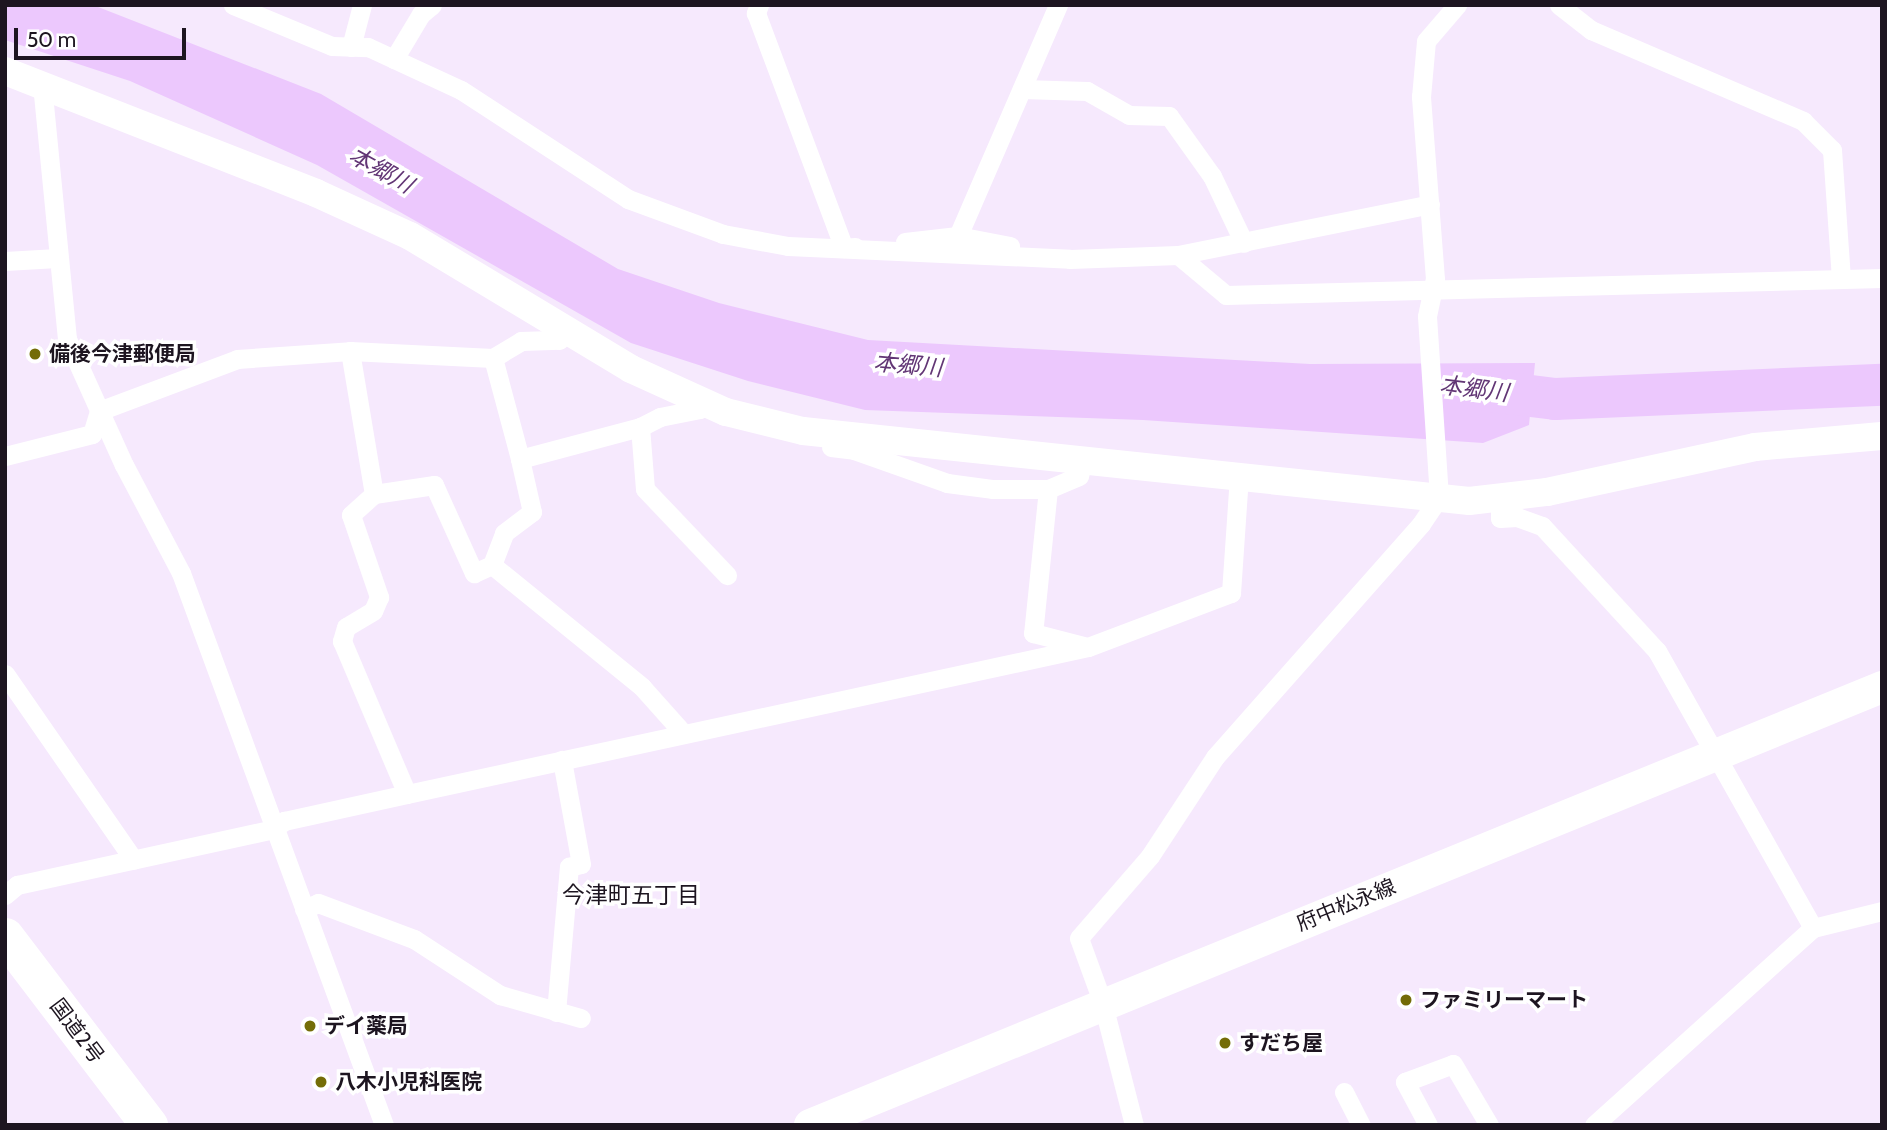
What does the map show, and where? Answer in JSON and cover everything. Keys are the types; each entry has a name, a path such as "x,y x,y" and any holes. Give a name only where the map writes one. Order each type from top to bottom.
{"highway":[{"name":"国道2号","path":"5,936 149,1125"}],"main road":[{"name":"府中松永線","path":"810,1125 1882,687"}],"street":[{"path":"233,5 332,46 368,47 461,90 628,199 723,234 788,246 1070,259 1178,255 1430,204"},
{"path":"351,47 362,5"},
{"path":"394,59 421,14 432,5"},
{"path":"759,5 756,13 844,248"},
{"path":"1134,1125 1103,1004 1079,938 1150,856 1215,757 1421,524 1439,497 1427,316 1429,292 1435,279 1421,97 1426,41 1457,5"},
{"path":"1559,5 1591,30 1803,121 1832,150 1841,279"},
{"path":"958,236 1056,7"},
{"path":"5,71 316,193 411,236 631,369 726,412 803,431 1469,501 1547,492 1755,447 1882,436"},
{"path":"42,84 67,339 99,411 181,573 384,1125"},
{"path":"1021,89 1087,91 1129,115 1169,116 1212,176 1244,243"},
{"path":"844,248 958,236 1070,259"},
{"path":"1178,255 1226,295 1429,292 1882,278"},
{"path":"5,261 57,258"},
{"path":"99,411 237,359 350,351 493,358 521,341 559,340 568,331"},
{"path":"350,351 374,494"},
{"path":"407,794 342,642 346,626 373,611 379,597 351,514 374,494 434,485 474,573 492,565 504,533 531,512 520,458 493,358"},
{"path":"520,458 640,427 660,417 700,409 702,401"},
{"path":"5,456 92,434 99,411"},
{"path":"640,427 645,489 727,575"},
{"path":"803,431 805,444 854,450 947,483 992,489 1048,489 1079,476 1083,460"},
{"path":"5,895 18,884 275,829 284,821 1088,647 1231,593 1238,477"},
{"path":"1048,489 1033,633 1088,647"},
{"path":"1500,498 1500,518 1517,517 1542,526 1657,650 1813,928"},
{"path":"492,565 642,687 684,734"},
{"path":"5,674 134,860"},
{"path":"556,1012 569,867 581,864 562,760"},
{"path":"304,909 318,903 414,939 500,995 581,1018"},
{"path":"1594,1125 1813,928 1882,911"},
{"path":"1428,1125 1405,1082 1453,1064 1489,1125"},
{"path":"1343,1092 1361,1125"}],"water":[{"path":"5,5 93,5 321,94 618,269 719,303 868,340 1310,364 1535,363 1529,425 1483,443 1143,420 865,410 748,381 631,343 317,165 130,81 5,40"}],"waterway":[{"name":"本郷川","path":"1474,389 1555,399 1882,385"}],"place":[{"name":"備後今津郵便局","path":"35,354"},
{"name":"ファミリーマート","path":"1406,1000"},
{"name":"デイ薬局","path":"310,1026"},
{"name":"すだち屋","path":"1225,1043"},
{"name":"八木小児科医院","path":"321,1082"}],"district":[{"name":"今津町五丁目","path":"631,895"}]}
